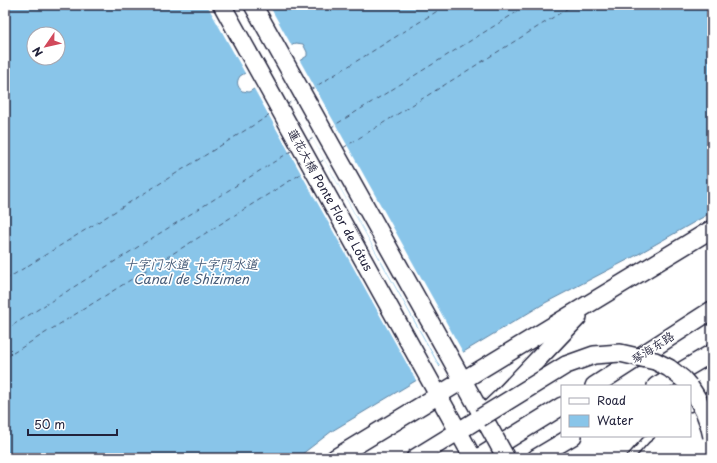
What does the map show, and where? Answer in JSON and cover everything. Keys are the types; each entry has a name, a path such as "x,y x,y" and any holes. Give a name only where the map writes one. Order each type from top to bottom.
{"main road":[{"name":"蓮花大橋 Ponte Flor de Lótus","path":"222,5 474,458"},
{"path":"253,5 506,458"},
{"path":"299,143 322,130"},
{"path":"335,458 712,229"},
{"path":"480,418 501,398 593,301"},
{"name":"琴海东路","path":"596,385 712,310"},
{"path":"415,458 560,368 594,355 620,353 655,361 669,368 684,379 688,385"},
{"path":"658,385 712,353"},
{"path":"691,388 707,416 712,437"},
{"path":"478,458 561,407"},
{"path":"536,458 571,437"}],"lane":[{"path":"691,407 712,392"},
{"path":"630,458 650,437"}],"water":[{"name":"十字门水道 十字門水道 Canal de Shizimen","path":"5,5 712,5 712,212 635,256 545,303 332,431 297,458 5,458","holes":["296,43 303,44 307,52 307,56 249,92 242,91 240,89 238,86 240,76"]}],"pier":[{"path":"207,5 269,5 293,48 246,75"},
{"path":"299,59 464,354 441,368 290,98 440,368 417,382 253,87"}],"ferry route":[{"path":"310,90 447,5"},
{"path":"330,128 528,5"},
{"path":"343,148 573,5"},
{"path":"286,105 297,98"},
{"path":"5,280 273,113"},
{"path":"308,141 317,136"},
{"path":"5,330 293,150"},
{"path":"319,163 328,157"},
{"path":"5,358 304,172"}]}
